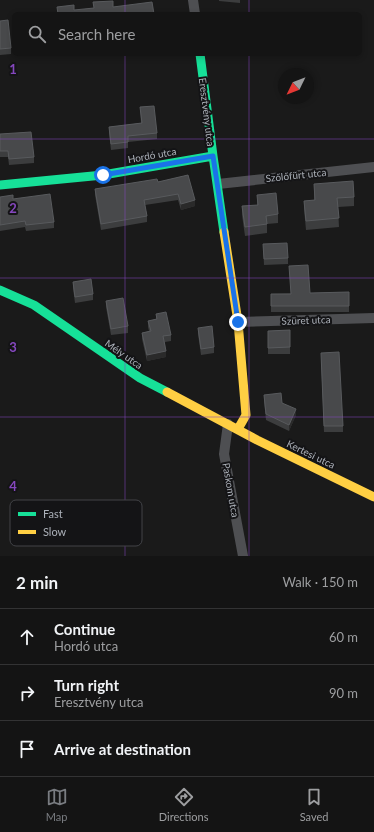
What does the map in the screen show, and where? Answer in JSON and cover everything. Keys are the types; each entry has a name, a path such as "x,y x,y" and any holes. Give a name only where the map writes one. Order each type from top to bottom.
{"street":[{"path":"193,0 195,12"},
{"name":"Eresztvény utca","path":"200,56 213,156 238,322 246,415 238,429"},
{"name":"Hordó utca","path":"0,185 103,175 213,156"},
{"name":"Szőlőfürt utca","path":"218,184 374,167"},
{"name":"Mély utca","path":"0,290 34,305 140,378 238,429"},
{"name":"Szüret utca","path":"238,322 374,318"},
{"name":"Paskom utca","path":"228,424 224,454 243,556"},
{"name":"Kertesi utca","path":"238,429 257,440 374,497"}],"building":[{"path":"113,1 113,7 152,2 154,12 58,12 57,7 74,5 74,10 94,8 93,2"},
{"path":"8,20 11,48 0,49 0,21"},
{"path":"154,106 157,133 128,136 128,142 111,144 109,127 142,123 140,107"},
{"path":"31,132 34,157 9,159 8,151 0,151 0,134"},
{"path":"188,175 195,200 181,204 178,194 144,200 147,216 101,224 95,189 157,179 158,182"},
{"path":"353,181 354,197 337,198 339,218 306,221 304,201 315,200 314,184"},
{"path":"276,193 278,214 266,216 267,224 245,227 242,206 258,205 257,195"},
{"path":"50,194 54,222 26,225 25,221 0,225 0,197 13,195 13,199"},
{"path":"287,243 288,258 264,259 263,244"},
{"path":"308,265 310,293 349,292 349,306 271,306 271,294 291,294 289,266"},
{"path":"91,279 93,294 75,297 73,282"},
{"path":"123,298 128,326 111,329 106,301"},
{"path":"166,312 171,335 163,336 166,351 147,355 142,333 151,331 148,321 157,319 156,314"},
{"path":"212,326 214,347 201,349 198,328"},
{"path":"290,330 290,347 268,348 268,331"},
{"path":"339,352 343,426 324,426 321,353"},
{"path":"281,393 282,403 296,409 289,425 266,414 264,395"}],"traffic: fast":[{"path":"200,56 224,232"},
{"path":"0,185 103,175 213,156"},
{"path":"0,290 34,305 140,378 167,392"}],"traffic: slow":[{"path":"224,232 238,322 246,415 238,429"},
{"path":"167,392 257,440 374,497"}],"route":[{"path":"103,175 213,156 238,322"}]}
